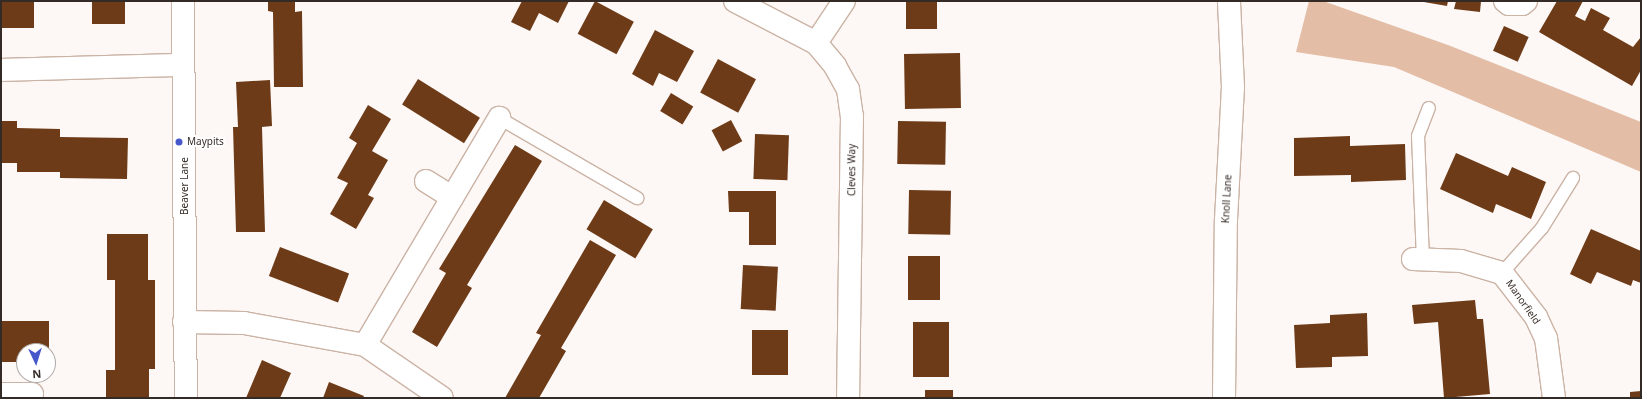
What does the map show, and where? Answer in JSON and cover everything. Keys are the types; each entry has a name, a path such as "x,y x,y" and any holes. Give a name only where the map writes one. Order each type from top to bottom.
{"street":[{"name":"Beaver Lane","path":"183,1 184,322 186,398"},
{"name":"Cleves Way","path":"735,1 816,43 836,66 848,89 852,116 848,398"},
{"path":"816,43 844,1"},
{"name":"Knoll Lane","path":"1224,398 1226,220 1233,87 1228,1"},
{"path":"1505,1 1509,4 1522,4 1526,1"},
{"path":"1,70 183,65"},
{"path":"365,345 499,118"},
{"path":"426,181 452,196"},
{"name":"Manorfield","path":"1418,260 1461,261 1502,273 1536,317 1546,338 1554,398"},
{"path":"184,322 244,323 365,345 442,398"},
{"path":"1,394 32,394"}],"lane":[{"path":"1418,260 1418,136 1429,108"},
{"path":"499,118 637,198"},
{"path":"1502,273 1542,228 1573,178"}],"shaded area":[{"path":"1309,1 1323,1 1448,45 1641,122 1641,172 1394,67 1296,52"}],"building":[{"path":"1,1 34,1 34,28 1,28"},
{"path":"92,1 125,1 125,24 92,24"},
{"path":"268,1 295,1 295,12 302,11 303,87 274,87 273,12 268,11"},
{"path":"522,1 569,1 558,23 539,13 530,31 511,22"},
{"path":"595,1 634,22 616,54 578,34"},
{"path":"906,1 937,1 937,29 906,29"},
{"path":"1418,1 1448,1 1447,6"},
{"path":"1456,1 1481,1 1480,12 1454,9"},
{"path":"1557,1 1583,1 1575,16 1585,21 1591,8 1610,18 1603,30 1633,47 1641,37 1641,70 1632,86 1539,32"},
{"path":"1504,26 1529,37 1518,62 1493,51"},
{"path":"655,30 694,51 677,82 659,73 653,86 632,74"},
{"path":"960,53 961,108 905,109 904,54"},
{"path":"718,59 756,79 738,113 700,93"},
{"path":"418,79 480,118 464,143 402,104"},
{"path":"270,80 272,126 262,127 265,232 236,232 233,127 238,127 236,82"},
{"path":"671,93 693,106 682,124 660,111"},
{"path":"368,105 391,119 372,151 388,160 368,195 374,198 356,229 330,214 348,183 337,178 357,143 349,138"},
{"path":"731,120 742,141 723,152 712,130"},
{"path":"1,121 17,121 17,128 60,129 60,137 128,138 127,179 60,178 60,172 17,172 17,163 1,163"},
{"path":"898,121 946,122 945,165 897,164"},
{"path":"755,134 789,135 787,180 753,179"},
{"path":"1350,136 1350,146 1405,144 1406,180 1351,182 1351,175 1294,176 1294,138"},
{"path":"515,145 542,161 467,285 472,288 437,347 412,332 446,273 439,269"},
{"path":"1456,153 1508,176 1512,167 1546,182 1531,219 1496,204 1493,213 1440,189"},
{"path":"909,190 951,191 950,235 908,234"},
{"path":"728,191 776,191 776,245 749,245 749,212 729,212"},
{"path":"604,200 653,229 635,259 586,229"},
{"path":"1591,229 1641,251 1641,283 1633,280 1631,286 1597,272 1591,284 1570,274"},
{"path":"107,234 148,234 148,280 155,280 155,369 149,369 149,398 106,398 106,370 115,370 115,280 107,280"},
{"path":"590,240 616,255 561,348 566,351 539,398 505,398 541,335 536,333"},
{"path":"280,247 349,274 338,302 269,276"},
{"path":"908,256 940,256 940,300 908,300"},
{"path":"743,265 778,267 776,311 741,309"},
{"path":"1475,300 1477,319 1483,319 1490,394 1444,398 1438,322 1414,324 1412,305"},
{"path":"1367,313 1368,356 1332,357 1332,367 1296,368 1294,325 1330,323 1330,315"},
{"path":"1,321 49,321 49,343 16,343 16,362 1,362"},
{"path":"913,322 949,322 949,377 913,377"},
{"path":"752,330 788,330 788,375 752,375"},
{"path":"262,360 291,373 280,398 246,398"},
{"path":"329,382 364,396 363,398 323,398"},
{"path":"925,390 953,390 953,398 925,398"},
{"path":"1641,391 1641,398 1630,398 1630,392"}],"place":[{"name":"Maypits","path":"179,142"}]}
